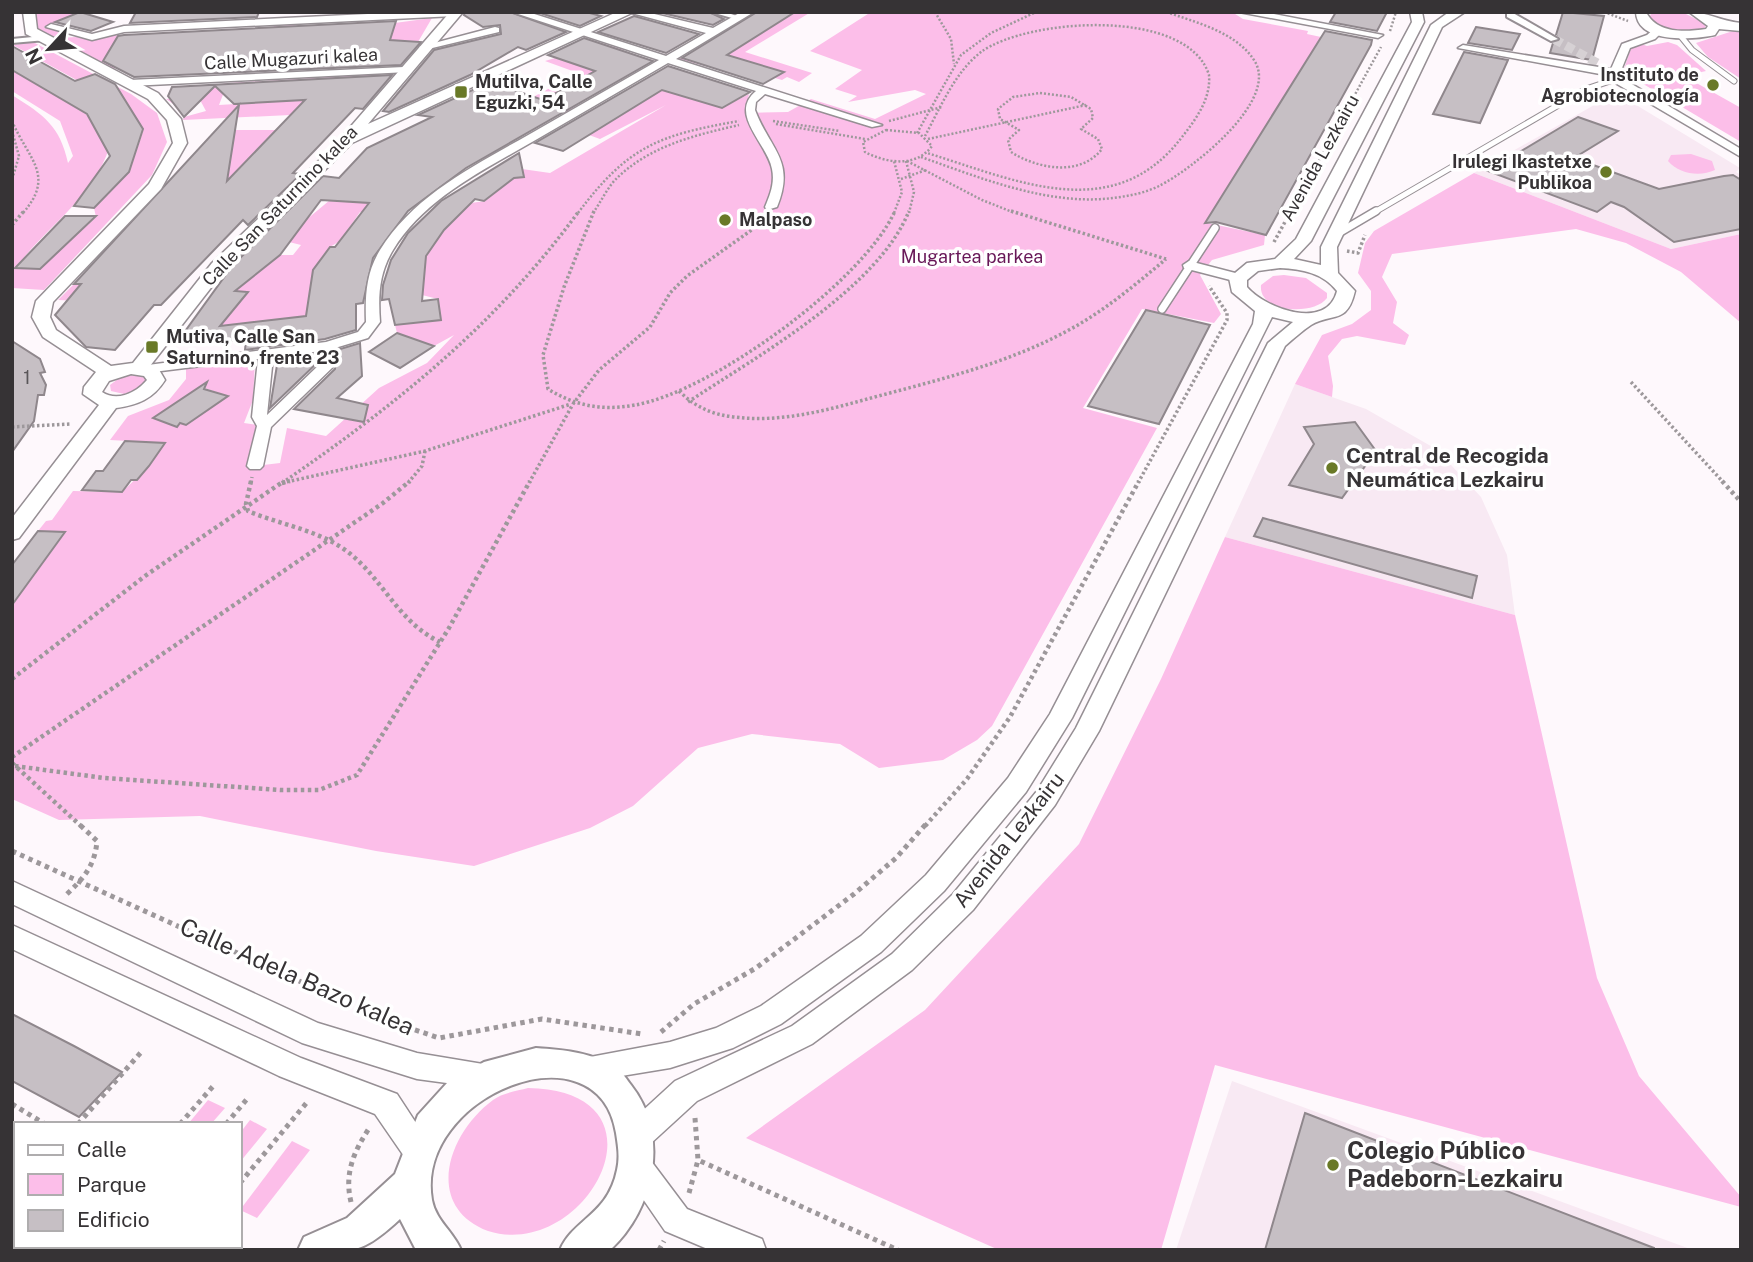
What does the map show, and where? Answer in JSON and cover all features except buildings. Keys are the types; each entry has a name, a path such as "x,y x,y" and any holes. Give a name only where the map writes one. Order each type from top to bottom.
{"main road":[{"path":"317,1250 360,1231 414,1167 433,1119 456,1094 484,1075 519,1064 553,1061 585,1069 610,1085 629,1107 638,1151 628,1196 610,1223 579,1250"},
{"path":"414,1167 416,1214 430,1240 442,1250"}],"street":[{"path":"29,12 28,29 92,37 124,29 310,16 456,13"},
{"path":"517,12 881,128"},
{"path":"338,150 363,131 402,117 630,12 716,32"},
{"path":"715,12 744,15"},
{"path":"1244,12 1378,34"},
{"name":"Avenida Lezkairu","path":"1280,262 1303,241 1418,22 1416,12"},
{"path":"1238,278 1253,267 1280,262 1315,268 1330,275 1329,247 1437,25 1459,12"},
{"name":"Calle San Saturnino kalea","path":"141,368 218,267 338,150 456,13"},
{"path":"1701,13 1715,24 1741,27"},
{"path":"141,368 155,375 156,380 148,391 131,399 111,402 102,401 92,394 95,383 109,373 141,368 328,346 363,335 373,322 370,309 374,277 392,240 420,208 465,177 744,15"},
{"path":"1510,15 1554,39"},
{"path":"1637,16 1659,30 1679,34 1710,32 1715,24"},
{"path":"425,47 495,30"},
{"path":"1615,73 1626,46 1651,37 1659,30"},
{"path":"12,41 47,32 153,96 174,119 180,143 168,169 45,301 41,317 49,333 109,373"},
{"path":"1463,48 1615,73 1621,82 1741,154"},
{"name":"Calle Mugazuri kalea","path":"130,83 404,71"},
{"name":"Calle Mugazuri kalea","path":"153,96 181,82"},
{"path":"763,90 750,102 754,122 779,165 781,190 771,207"},
{"path":"369,113 402,117"},
{"path":"1189,265 1238,278"},
{"name":"Avenida Lezkairu","path":"638,1151 686,1091 802,1035 902,962 963,902 1046,798 1087,731 1278,343 1309,318 1332,313 1346,299 1340,282 1330,275"},
{"path":"1238,278 1243,296 1264,310 1309,318"},
{"name":"Avenida Lezkairu","path":"585,1069 665,1044 723,1039 771,1015 871,944 935,883 1017,785 1060,718 1262,324 1264,310"},
{"path":"255,466 264,426 328,364 328,346"},
{"path":"264,426 259,417 266,354"},
{"path":"12,533 111,402"},
{"name":"Calle Adela Bazo kalea","path":"12,892 312,1034 417,1066 484,1075"},
{"path":"12,936 289,1067 386,1104 414,1167"},
{"path":"638,1151 676,1220 750,1250"}],"lane":[{"path":"1679,34 1692,50 1734,81"},
{"path":"1335,234 1395,203 1586,89 1609,81 1615,73"},
{"path":"1162,309 1215,228"}],"path":[{"path":"935,12 951,39 954,64"},
{"path":"917,133 954,64 990,34 1036,12"},
{"path":"921,157 1000,185 1051,197 1117,197 1153,190 1236,126 1261,89 1260,67 1245,47 1166,12"},
{"path":"1604,12 1637,16"},
{"name":"Avenida Lezkairu","path":"1272,245 1396,18"},
{"path":"927,137 960,71 980,53 1002,40 1049,27 1104,26 1138,30 1168,38 1188,49 1206,66 1211,82 1202,108 1183,139 1147,171 1126,182 1074,192 1052,191 1014,183 927,153"},
{"path":"1056,94 1087,105 1093,117 1081,129 1098,139 1102,149 1099,155 1082,164 1042,166 1017,157 1007,144 1011,136 1019,130 1004,123 998,115 998,109 1007,100 1020,95 1056,94"},
{"path":"881,128 927,137 1087,105"},
{"path":"927,137 932,146 927,153 906,161 894,161 865,152 862,147 866,138 881,128 943,106"},
{"path":"12,121 24,149 38,169 40,186 36,198 12,225"},
{"path":"12,679 145,576 371,420 453,354 554,247 604,178 617,166 650,145 682,131 754,122 786,121 866,138"},
{"path":"754,122 710,131 660,148 618,177 589,219 543,355 548,389 573,404 590,408 629,406 679,391 704,379 828,295 881,237 897,212 902,194 901,179 894,161"},
{"path":"12,131 20,154 20,164 12,180"},
{"path":"906,161 982,200 1038,222 1189,265"},
{"path":"688,402 838,298 872,267 898,233 913,202 911,175 906,161"},
{"path":"901,179 927,170"},
{"path":"14,765 104,778 318,790 357,775 440,642 573,404 599,370 650,327 679,284 736,244 753,229 757,212 771,207"},
{"path":"679,391 688,402 709,412 744,418 773,418 822,411 917,387 1017,353 1066,331 1108,307 1166,259"},
{"path":"665,1044 694,1004 756,968 854,894 931,822 982,760 1017,705 1227,320 1227,313 1208,281"},
{"path":"1631,382 1741,502"},
{"path":"278,484 425,451 573,404"},
{"path":"12,426 72,424"},
{"path":"12,757 383,503 418,472 426,457 425,451"},
{"path":"255,466 246,504 248,512 328,541 362,565 412,628 440,642"},
{"path":"14,765 96,841 96,862 81,882"},
{"name":"Calle Adela Bazo kalea","path":"12,851 383,1019 439,1038 542,1019 592,1024 665,1044"},
{"path":"80,1122 143,1050"},
{"path":"182,1122 215,1084"},
{"path":"686,1091 698,1129 698,1160 898,1250"},
{"path":"228,1122 247,1099"},
{"path":"242,1181 308,1101"},
{"path":"12,1104 42,1122"}],"shaded area":[{"name":"Irulegi Ikastetxe Publikoa","path":"1612,95 1628,100 1740,168 1736,172 1741,175 1741,234 1671,249 1474,173"},
{"path":"1295,384 1366,409 1436,449 1481,497 1507,555 1515,615 1225,537"},
{"name":"Colegio Público Padeborn-Lezkairu","path":"1232,1081 1693,1250 1176,1250"}],"green space":[{"path":"36,12 80,12 44,27 70,35 46,37 34,29"},
{"path":"791,12 811,12 745,52 812,73 799,82 787,77 782,80 768,76 777,70 751,62 733,73 678,59 684,56 708,63 714,39 741,46"},
{"name":"Mugartea parkea","path":"871,12 1232,12 1243,19 1308,31 1307,34 1321,37 1207,223 1265,235 1264,245 1212,260 1200,275 1221,314 1214,323 1142,309 1083,408 1157,428 992,726 977,740 943,760 879,768 840,744 752,734 698,748 633,806 590,828 474,866 376,851 200,816 59,820 12,799 12,589 23,590 65,533 38,531 46,521 52,520 73,491 122,492 149,466 165,443 110,440 128,416 169,400 186,379 186,367 255,361 253,400 244,423 264,426 255,466 280,463 287,428 326,436 379,388 427,363 454,335 434,346 397,333 395,325 441,319 438,299 422,295 423,260 443,232 471,203 485,201 500,189 491,181 524,177 522,169 550,173 666,105 600,139 589,135 668,86 722,108 749,94 745,113 788,112 811,99 875,119 926,94 915,90 848,102 857,96 835,89 862,70 810,51","holes":["205,388 227,396 168,418 154,418 188,394 193,396"]},
{"path":"1653,12 1684,13 1706,24 1705,28 1691,32 1668,29 1647,19"},
{"path":"432,18 418,42 390,40 129,63 113,69 56,38 77,37 92,41 119,34 112,47 269,39 274,26 295,25 290,37"},
{"path":"1736,30 1741,31 1741,79 1708,57 1696,43"},
{"path":"591,40 624,50 614,54 596,72 621,79 607,88 579,80 554,94 582,102 565,113 538,104 535,128 524,135 497,127 469,144 495,152 485,159 458,149 368,212 360,212 340,241 330,247 321,258 311,284 312,315 232,328 219,327 247,292 216,290 277,255 293,255 301,245 289,242 306,220 330,200 519,92 535,96 578,73 545,61 555,58 572,63"},
{"path":"33,42 131,94 157,113 167,142 152,175 44,290 12,288 12,95 42,116 55,130 68,163 73,156 60,121 12,91 12,70 86,114 98,134 112,137 105,158 85,192 16,268 40,269 96,217 94,208 130,170 143,131 131,110 13,45"},
{"path":"1668,42 1677,45 1706,71 1684,76 1741,108 1741,142 1623,72 1631,48 1641,44 1647,46"},
{"path":"381,74 373,84 224,92 219,105 321,99 311,114 183,120 184,117 206,111 200,100 175,105 166,99 196,97 202,88 227,83"},
{"path":"235,130 276,130 130,303 58,300 74,284 107,285 227,153"},
{"path":"1691,154 1712,161 1715,170 1690,173 1678,169 1668,161 1671,155"},
{"path":"1474,173 1671,249 1741,234 1741,323 1681,272 1626,243 1576,229 1392,254 1382,277 1397,302 1393,323 1409,335 1405,345 1357,336 1342,339 1328,356 1332,397 1295,384 1322,335 1352,324 1371,310 1371,291 1358,273 1365,243 1374,231"},
{"path":"1273,276 1306,278 1327,293 1327,298 1311,308 1288,309 1277,306 1262,294 1261,285"},
{"path":"139,375 146,379 141,388 124,394 111,391 110,385 122,376"},
{"path":"1225,537 1515,615 1597,978 1639,1076 1741,1197 1741,1207 1215,1065 1161,1250 999,1250 746,1138 925,1010 1079,844 1161,679"},
{"path":"528,1088 573,1096 599,1116 607,1143 601,1172 584,1200 557,1222 524,1234 488,1231 468,1220 455,1205 449,1187 449,1168 464,1131 477,1114 493,1100"},
{"path":"208,1100 225,1108 213,1122 190,1122"},
{"path":"250,1120 267,1129 242,1160 242,1130"},
{"path":"292,1141 310,1150 257,1218 242,1211"}],"tunnel":[{"path":"1554,39 1599,64"}],"place":[{"name":"Instituto de Agrobiotecnología","path":"1713,85"},
{"name":"Mutilva, Calle Eguzki, 54","path":"461,92"},
{"name":"Irulegi Ikastetxe Publikoa","path":"1606,172"},
{"name":"Malpaso","path":"725,220"},
{"name":"Mutiva, Calle San Saturnino, frente 23","path":"152,347"},
{"name":"Central de Recogida Neumática Lezkairu","path":"1332,468"},
{"name":"Colegio Público Padeborn-Lezkairu","path":"1333,1165"}]}
